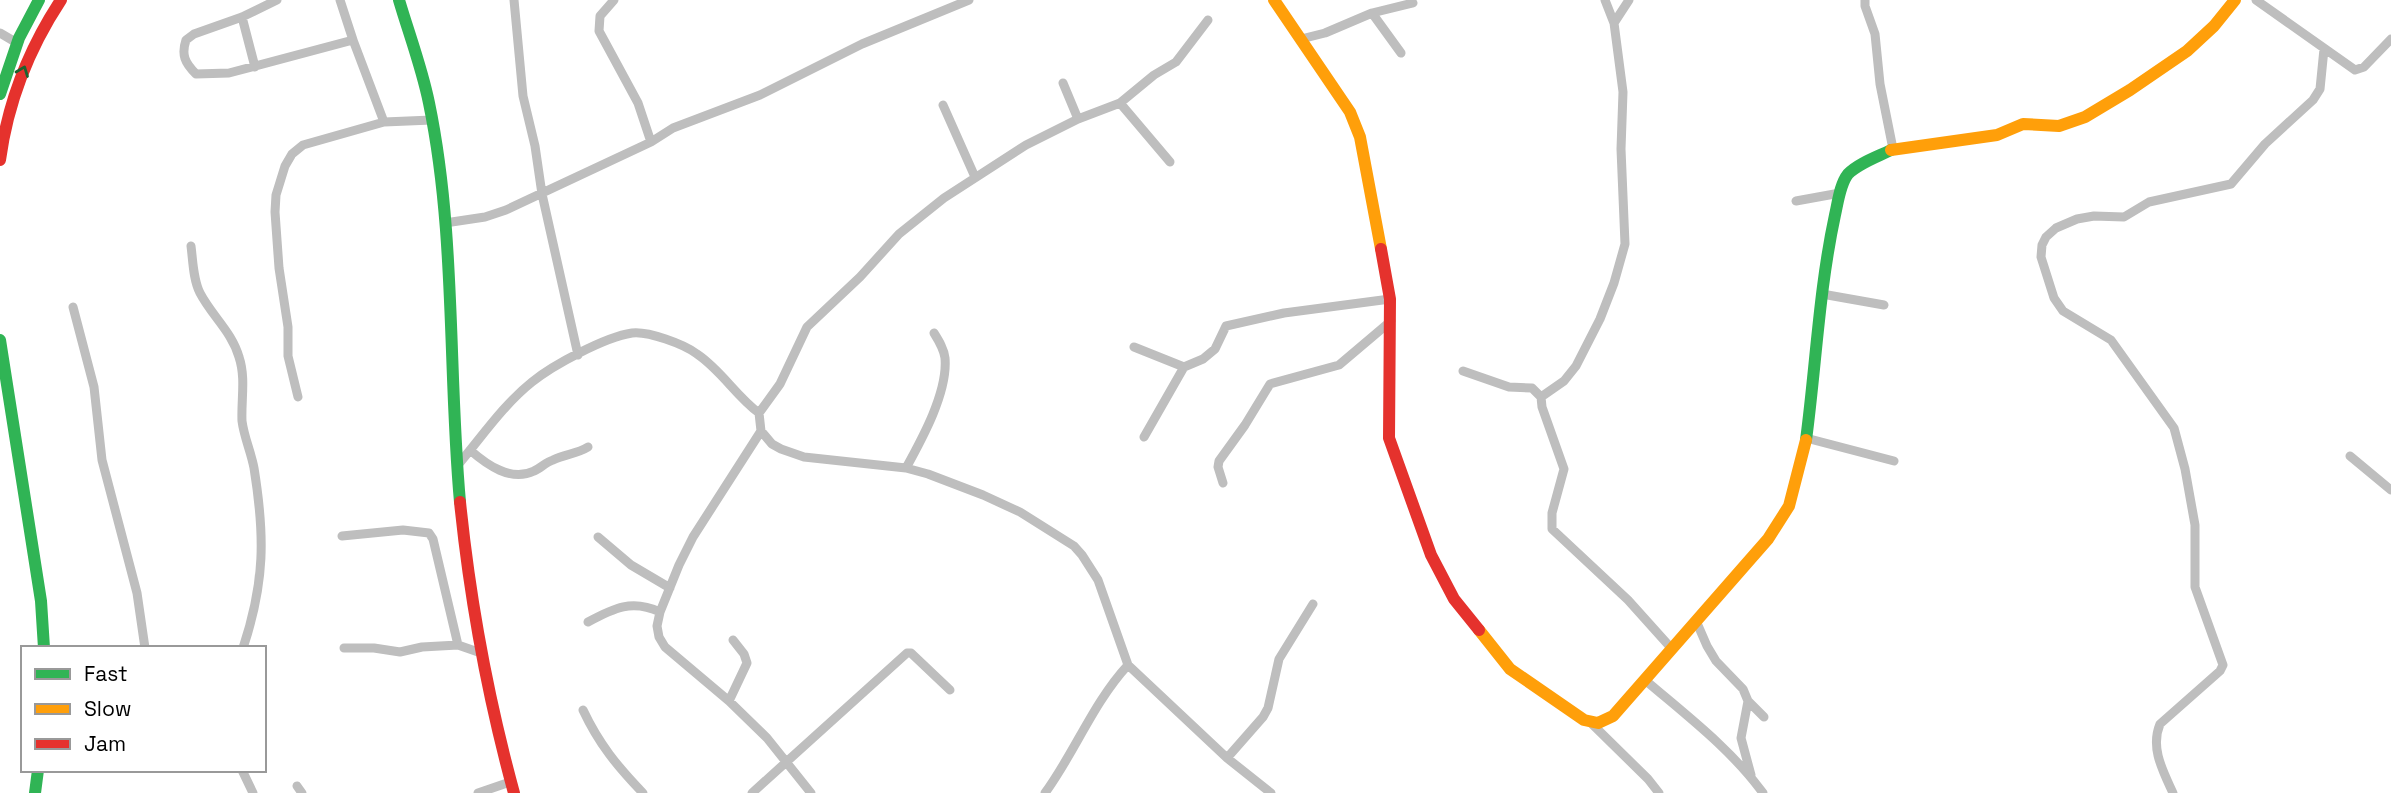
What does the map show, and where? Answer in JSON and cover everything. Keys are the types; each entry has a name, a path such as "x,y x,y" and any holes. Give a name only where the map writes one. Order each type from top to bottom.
{"main road":[{"path":"0,94 17,43 39,0"},
{"path":"0,160 13,99 25,64 33,45 61,0"},
{"path":"399,0 432,120 445,223 457,466 465,551 493,715 512,787"},
{"path":"1274,0 1350,112 1358,130 1390,299 1390,438 1421,530 1444,583 1466,616 1510,668 1529,684 1590,722 1606,721 1614,716 1697,623 1738,571 1768,539 1784,515 1795,488 1806,438 1828,248 1840,193 1847,175 1893,149 1997,135 2023,124 2059,125 2085,117 2187,51 2214,26 2235,0"},
{"path":"0,340 41,601 44,646"},
{"path":"35,793 38,772"}],"street":[{"path":"277,0 242,17 194,34 186,40 184,58 196,74 229,74 353,40"},
{"path":"340,0 384,122"},
{"path":"514,0 523,96 578,355"},
{"path":"614,0 600,16 599,31 638,103 651,142"},
{"path":"445,223 485,217 542,194 651,142 673,128 760,95 862,44 969,0"},
{"path":"1541,397 1564,381 1576,366 1600,320 1625,244 1621,149 1623,92 1614,23 1605,0"},
{"path":"1614,23 1629,0"},
{"path":"1865,0 1875,34 1880,84 1893,149"},
{"path":"2256,0 2355,70 2359,70 2391,39"},
{"path":"1301,39 1325,33 1371,13 1413,4"},
{"path":"1371,13 1401,53"},
{"path":"242,17 255,67"},
{"path":"1208,20 1176,62 1154,75 1120,103 1078,119 1026,145 975,177 900,234 860,277 807,327 780,384 759,413 761,431 772,444 804,457 906,468 983,495 1020,512 1074,546 1098,580 1128,666 1227,758 1271,793"},
{"path":"0,33 17,43"},
{"path":"2172,793 2155,743 2160,724 2220,671 2223,665 2195,587 2195,525 2179,440 2169,420 2111,340 2063,311 2044,271 2040,251 2046,237 2056,228 2077,219 2094,216 2124,217 2148,202 2231,184 2265,144 2313,100 2320,89 2324,49"},
{"path":"1063,83 1078,119"},
{"path":"1120,103 1170,162"},
{"path":"943,105 975,177"},
{"path":"298,397 286,343 288,327 279,268 276,195 292,154 303,145 384,122 432,120"},
{"path":"1796,201 1840,193"},
{"path":"191,246 200,293 230,337 239,356 244,397 242,420 261,513 261,577 253,618 244,646"},
{"path":"1822,294 1884,305"},
{"path":"1144,437 1184,367 1210,355 1218,345 1223,330 1230,325 1284,313 1390,299"},
{"path":"73,307 94,387 102,460 137,593 145,646"},
{"path":"1223,482 1219,461 1270,384 1339,365 1391,321"},
{"path":"906,468 932,415 942,387 945,355 934,332"},
{"path":"457,466 531,383 578,355 632,333 663,339 697,353 759,413"},
{"path":"1134,346 1184,367"},
{"path":"1463,371 1509,387 1532,388 1541,397 1564,469 1552,513 1552,529 1628,600 1672,649"},
{"path":"761,431 693,537 660,612 657,626 665,647 729,701 767,738 811,793"},
{"path":"1806,438 1894,461"},
{"path":"470,450 484,463 503,472 520,475 533,472 551,460 577,454 589,447"},
{"path":"2350,456 2391,490"},
{"path":"342,536 403,530 429,533 433,539 458,645"},
{"path":"598,537 631,565 670,588"},
{"path":"1227,758 1263,717 1268,708 1279,659 1313,604"},
{"path":"588,622 614,608 645,605 660,612"},
{"path":"1697,623 1710,653 1764,717"},
{"path":"729,701 747,663 744,654 733,640"},
{"path":"344,648 374,648 400,652 422,647 458,645 481,653"},
{"path":"752,793 907,653 911,653 950,690"},
{"path":"1045,793 1065,765 1107,690 1128,666"},
{"path":"1646,680 1692,720 1751,777 1763,793"},
{"path":"1748,701 1741,738 1751,777"},
{"path":"583,710 601,745 643,793"},
{"path":"1590,722 1659,793"},
{"path":"243,772 253,793"},
{"path":"478,793 512,787"}],"traffic: fast":[{"path":"0,94 19,38 39,0"},
{"path":"399,0 426,90 438,152 448,252 460,502"},
{"path":"1806,440 1825,271 1841,188 1852,170 1891,150"},
{"path":"0,340 41,601 44,646"},
{"path":"35,793 38,772"}],"traffic: slow":[{"path":"1274,0 1350,112 1360,137 1381,249"},
{"path":"1891,150 1997,135 2023,124 2059,126 2085,117 2187,51 2214,26 2235,0"},
{"path":"1479,630 1510,669 1584,720 1598,723 1613,716 1768,539 1789,506 1806,440"}],"traffic: jam":[{"path":"0,160 8,117 21,77 29,57 61,0"},
{"path":"1381,249 1390,299 1389,438 1431,555 1454,599 1479,630"},
{"path":"460,502 481,649 514,793"}]}
